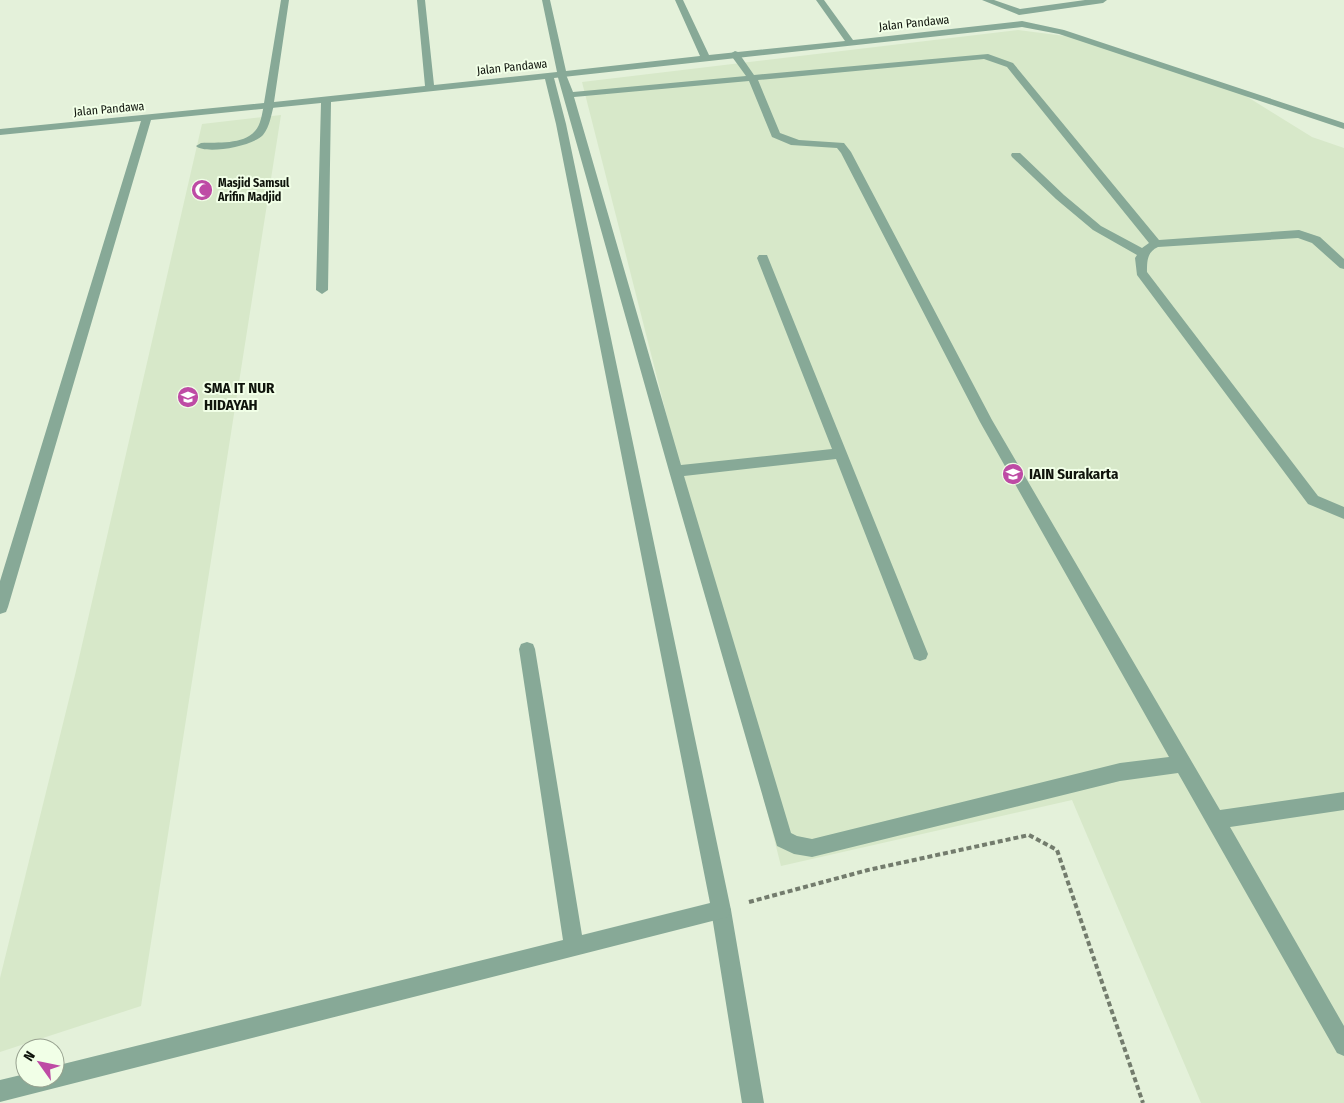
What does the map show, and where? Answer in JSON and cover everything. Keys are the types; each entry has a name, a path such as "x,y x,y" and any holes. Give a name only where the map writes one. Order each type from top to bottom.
{"street":[{"path":"201,146 242,142 252,139 259,134 269,106 285,0"},
{"path":"421,0 430,88"},
{"path":"546,0 563,133 721,910 752,1103"},
{"path":"679,0 705,58"},
{"path":"820,0 850,42"},
{"path":"986,0 1019,12 1103,0"},
{"path":"1019,12 1026,24"},
{"name":"Jalan Pandawa","path":"0,132 326,100 735,54 1026,24 1061,32 1344,126"},
{"path":"735,54 752,78 776,135 784,141 794,144 840,144 846,152 876,214 987,422 1344,1046"},
{"path":"570,95 981,55 1001,60 1010,65 1156,244"},
{"path":"555,75 570,95 676,471 784,839 788,843 812,848 1120,772 1182,764"},
{"path":"322,290 326,100"},
{"path":"0,607 147,118"},
{"path":"1016,155 1060,197 1097,228 1143,253"},
{"path":"1344,265 1316,240 1300,234 1156,244 1143,253 1140,258 1141,272 1313,500 1344,513"},
{"path":"763,258 920,654"},
{"path":"676,471 840,453"},
{"path":"528,649 574,947"},
{"path":"1216,820 1344,801"},
{"path":"65,1075 721,910"},
{"path":"0,1091 15,1087"}],"path":[{"path":"721,910 868,870 1028,835 1057,850 1143,1103"}],"shaded area":[{"name":"IAIN Surakarta","path":"1018,30 1073,37 1238,91 1312,137 1344,148 1344,1103 1201,1103 1072,800 781,866 582,82"},
{"name":"SMA IT NUR HIDAYAH","path":"281,115 141,1006 43,1038 15,1038 15,1047 0,1052 0,978 76,671 202,124"}],"place":[{"name":"Masjid Samsul Arifin Madjid","path":"202,190"},
{"name":"SMA IT NUR HIDAYAH","path":"188,397"},
{"name":"IAIN Surakarta","path":"1013,474"}]}
